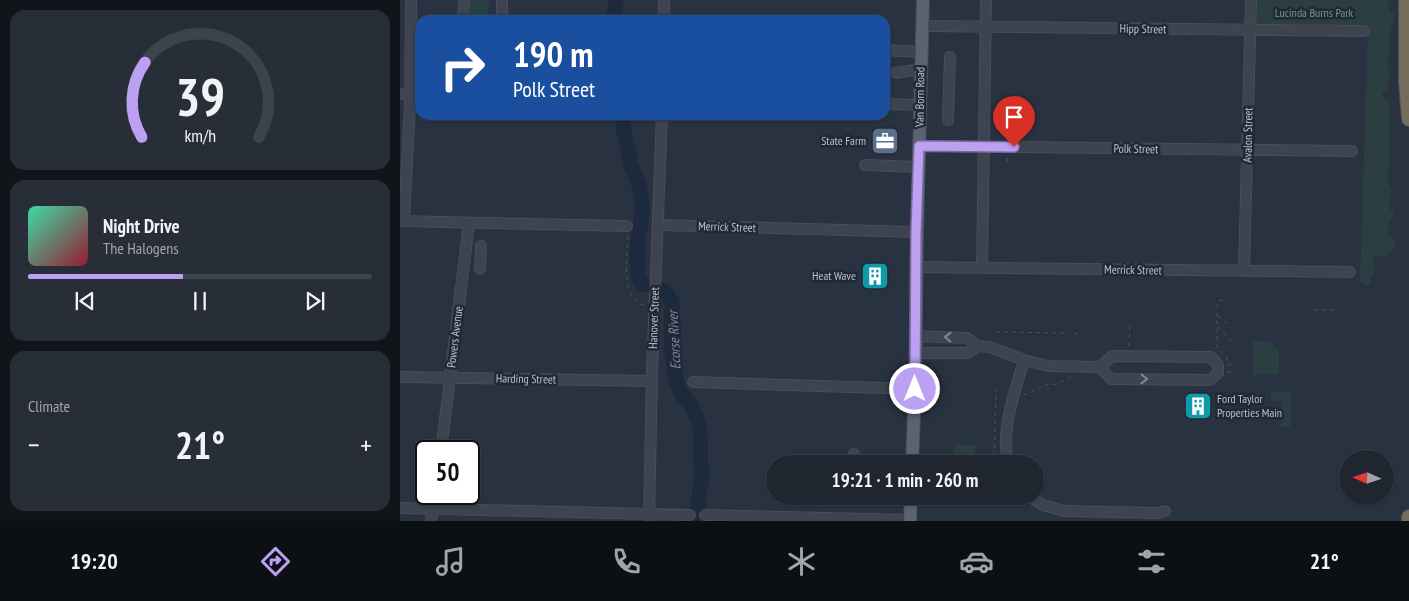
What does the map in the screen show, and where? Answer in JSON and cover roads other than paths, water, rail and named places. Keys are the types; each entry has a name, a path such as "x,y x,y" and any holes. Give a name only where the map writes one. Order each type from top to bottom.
{"highway":[{"path":"1406,0 1406,82 1409,119"}],"main road":[{"name":"Van Born Road","path":"912,455 916,336 916,232 923,0"},
{"path":"910,520 911,505"}],"street":[{"path":"411,0 415,53 410,94 402,221 626,226"},
{"path":"463,15 464,0"},
{"path":"502,0 502,15"},
{"path":"664,0 664,15"},
{"path":"982,268 986,0"},
{"name":"Avalon Street","path":"1244,271 1251,0"},
{"name":"Hipp Street","path":"922,26 1364,32"},
{"path":"890,50 921,52"},
{"path":"948,120 950,57"},
{"path":"896,73 921,70"},
{"path":"890,104 920,105"},
{"name":"Hanover Street","path":"649,517 652,381 651,303 656,279 662,120"},
{"name":"Polk Street","path":"919,146 1352,151"},
{"path":"865,165 918,167"},
{"name":"Powers Avenue","path":"442,440 469,223"},
{"name":"Merrick Street","path":"658,225 916,232"},
{"path":"480,269 481,246"},
{"name":"Merrick Street","path":"916,267 1350,272"},
{"path":"916,336 967,338 978,346 990,347 1024,360 1048,366 1100,367 1112,356 1211,357 1218,364 1218,372 1210,380 1111,379 1100,367"},
{"path":"915,353 967,352 978,346"},
{"path":"1007,455 1008,424 1024,360"},
{"name":"Harding Street","path":"400,376 652,381"},
{"path":"693,382 915,389"},
{"path":"431,521 434,505"},
{"path":"1043,505 1064,511 1158,513 1165,511"},
{"path":"400,508 533,516 649,517 690,515"},
{"path":"704,515 910,520"}],"waterway":[{"name":"Ecorse River","path":"614,15 616,0"},
{"name":"Ecorse River","path":"623,120 630,163 639,185 642,201 637,246 638,277 642,284 657,287 666,293 672,302 672,354 676,381 682,395 694,411 699,424 702,475 697,521"}],"place":[{"name":"State Farm","path":"885,141"},
{"name":"Heat Wave","path":"875,276"},
{"name":"Ford Taylor Properties Main","path":"1198,406"}],"park label":[{"name":"Lucinda Burns Park","path":"1314,13"}]}
